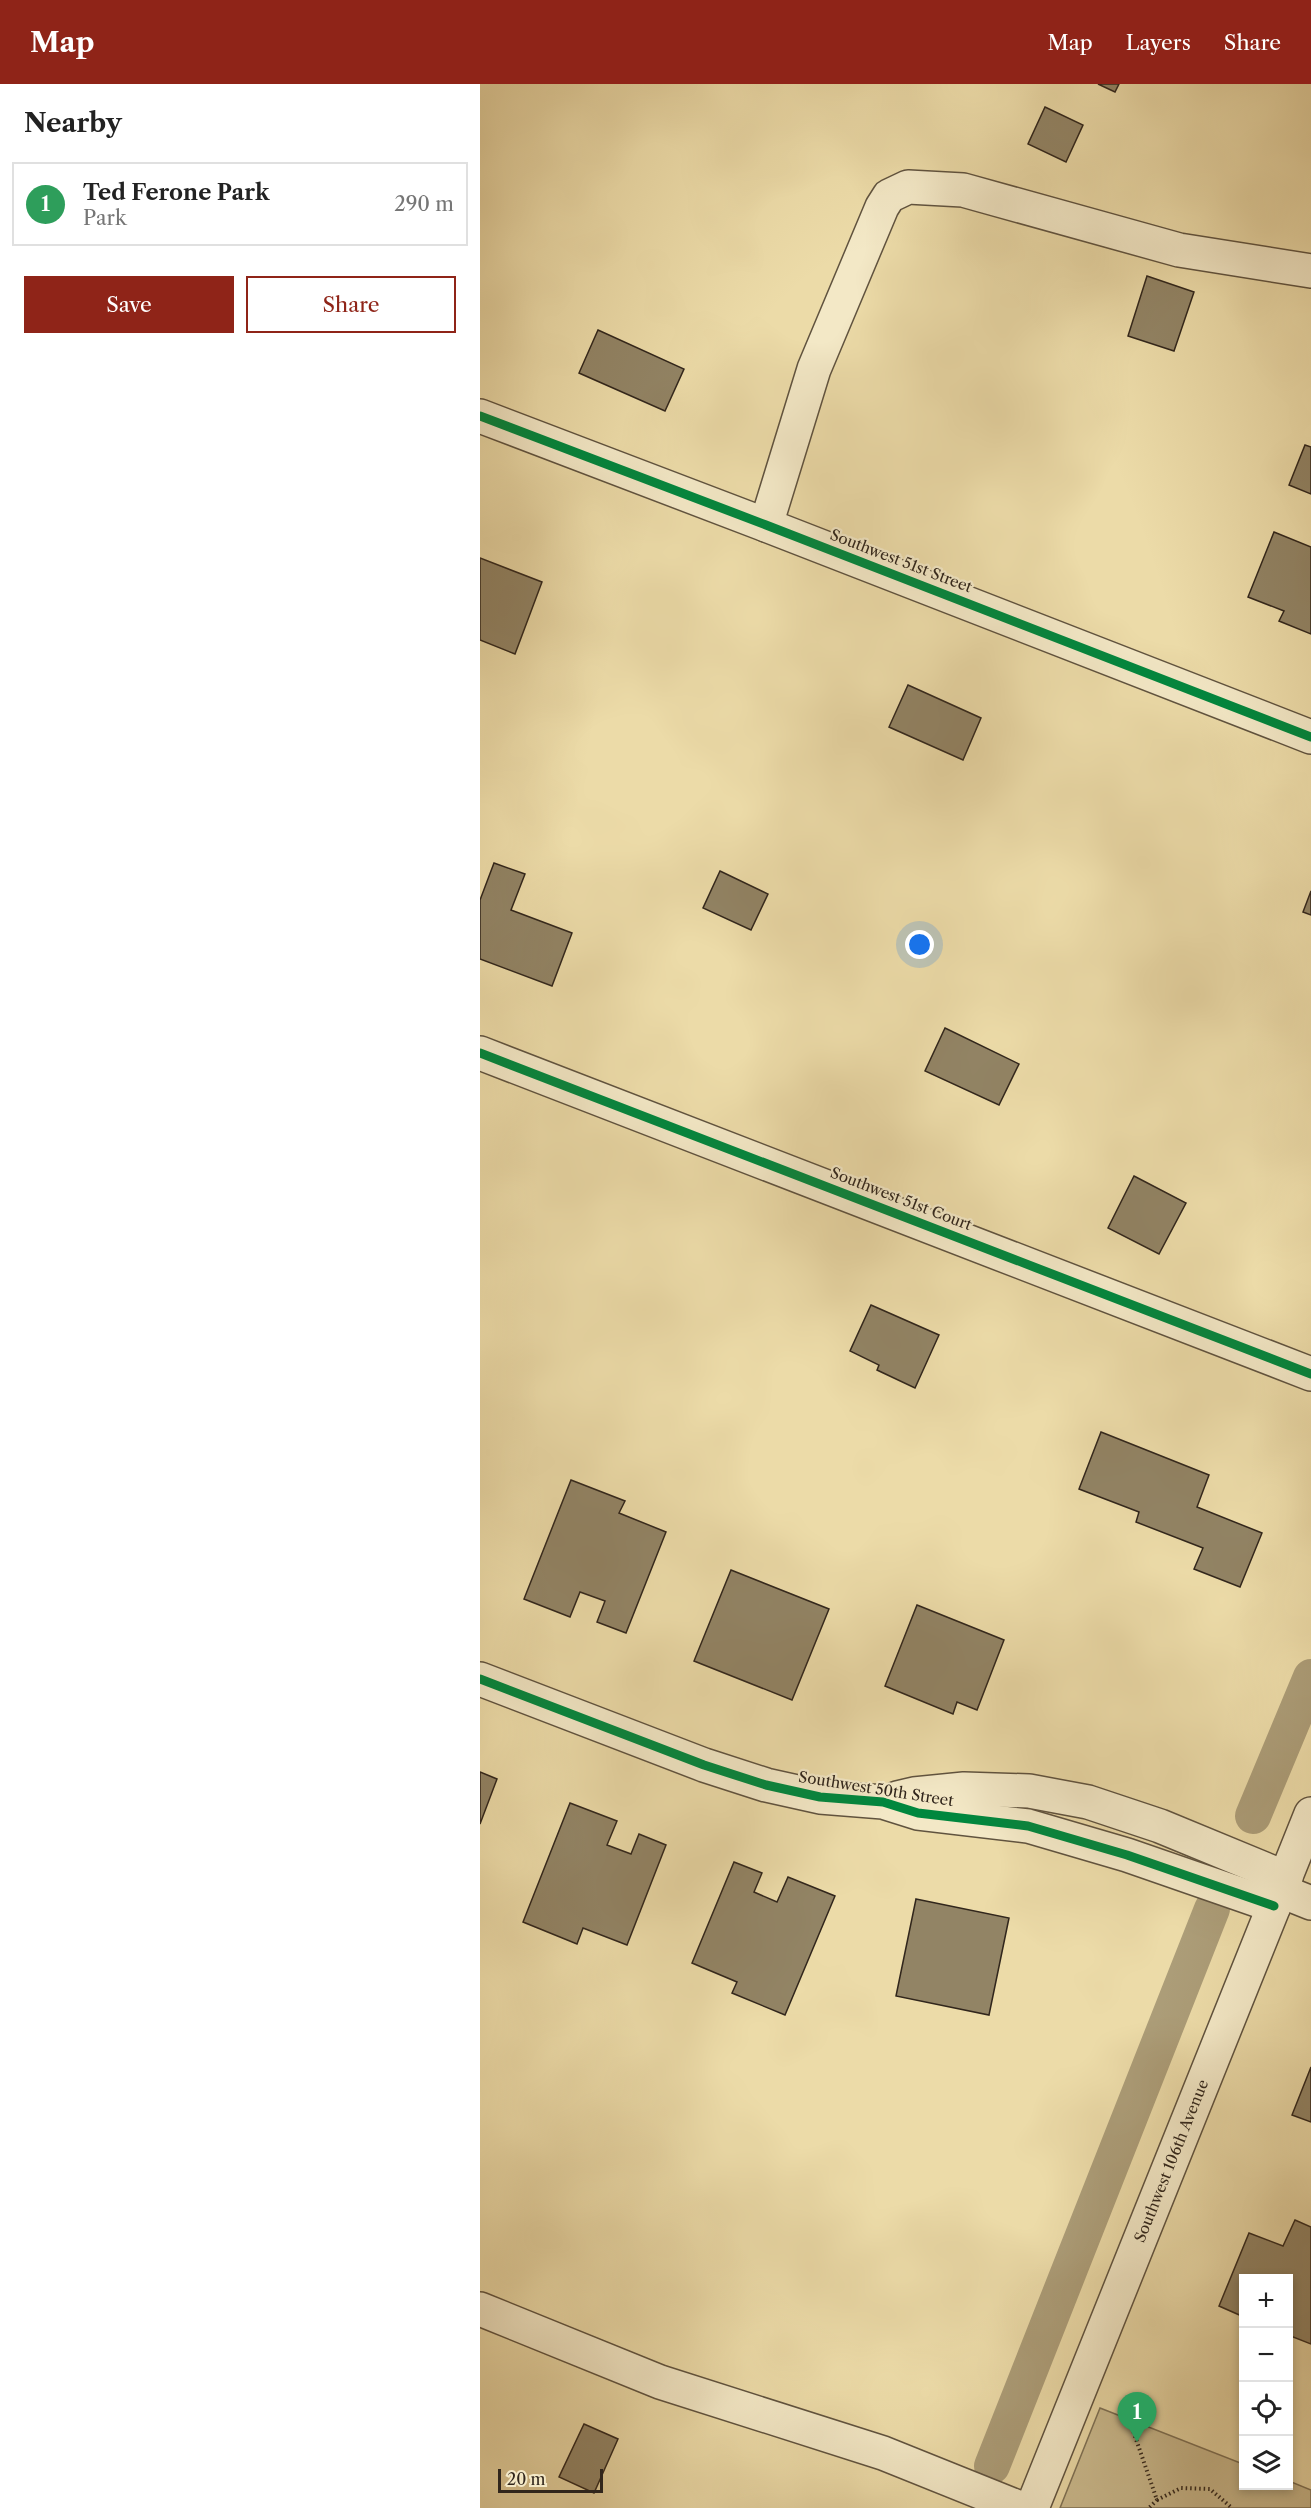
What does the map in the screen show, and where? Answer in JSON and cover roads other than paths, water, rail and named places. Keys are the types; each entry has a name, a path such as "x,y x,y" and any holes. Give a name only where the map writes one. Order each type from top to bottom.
{"street":[{"path":"766,525 814,369 882,207 889,196 908,187 963,190 1179,250 1311,271"},
{"name":"Southwest 51st Street","path":"480,416 1311,737"},
{"name":"Southwest 51st Court","path":"480,1053 1311,1374"},
{"name":"Southwest 50th Street","path":"480,1678 704,1765 766,1785 820,1797 883,1802 918,1813 1028,1826 1127,1855 1280,1892 1311,1903"},
{"name":"Southwest 50th Street","path":"883,1802 914,1794 964,1789 1029,1791 1076,1799 1160,1826 1280,1892"},
{"path":"1066,1838 1076,1799"},
{"name":"Southwest 106th Avenue","path":"1032,2508 1311,1814"},
{"path":"480,2309 660,2382 883,2453 1020,2508"}],"waterway":[{"path":"1253,1816 1311,1677"},
{"path":"992,2466 1212,1909"}],"place":[{"name":"Ted Ferone Park","path":"1137,2442"}]}
